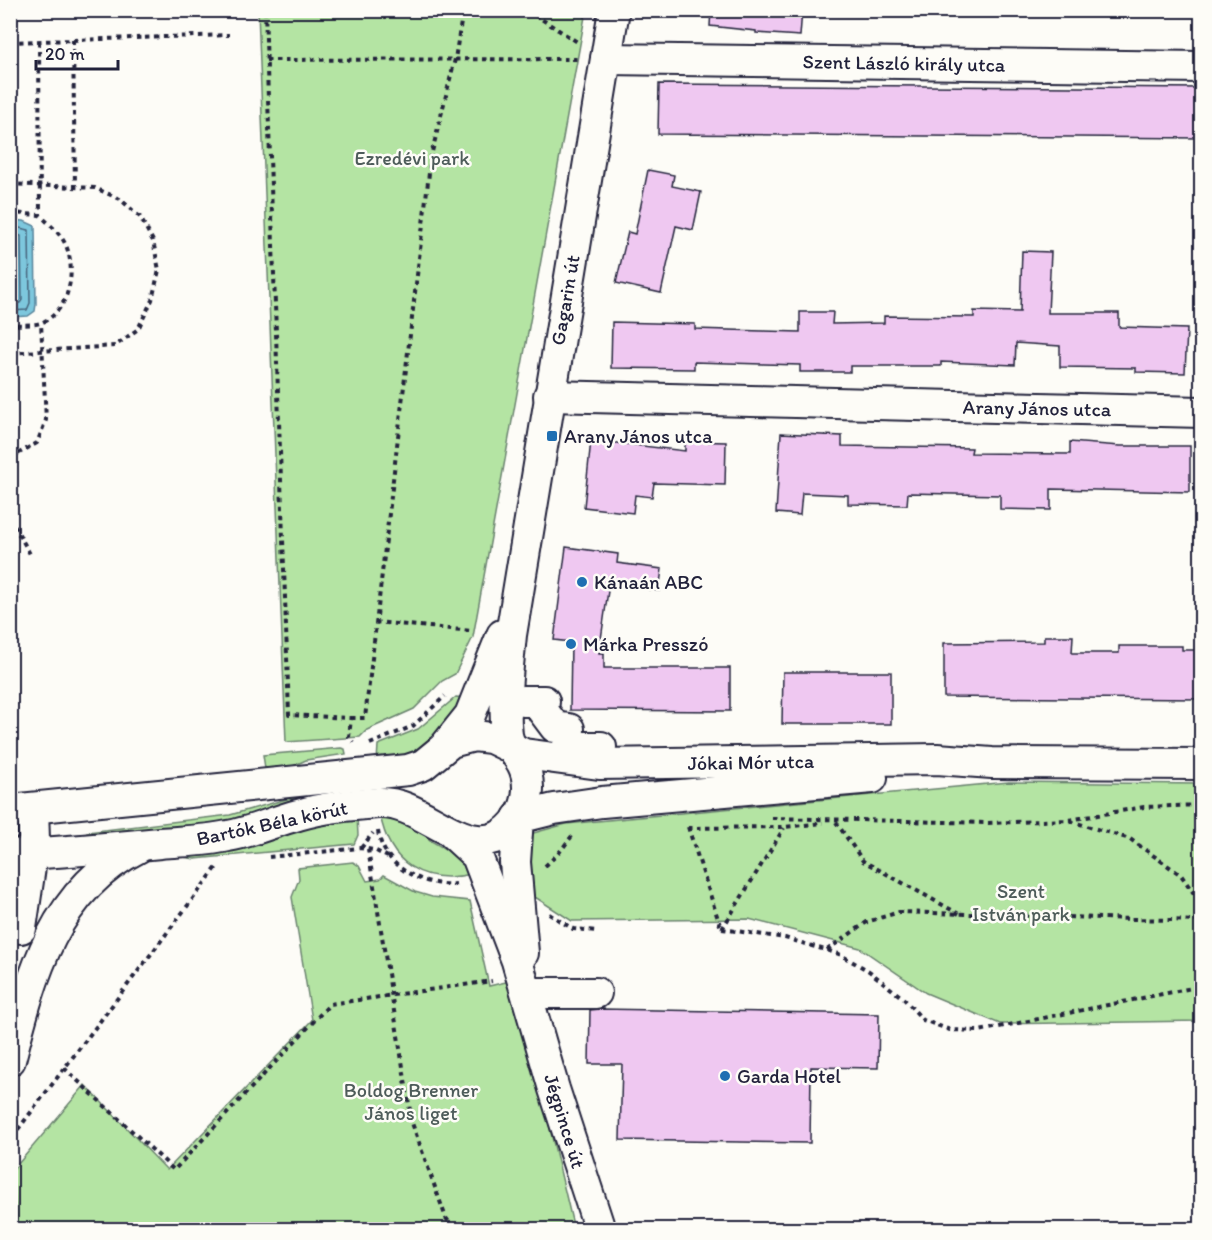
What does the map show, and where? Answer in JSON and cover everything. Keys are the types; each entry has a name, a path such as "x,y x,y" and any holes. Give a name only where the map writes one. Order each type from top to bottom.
{"street":[{"name":"Gagarin út","path":"518,818 527,799 528,783 521,762 512,750 507,737 506,711 511,635 614,10"},
{"name":"Szent László király utca","path":"606,59 1202,67"},
{"name":"Arany János utca","path":"549,396 1202,412"},
{"name":"Gagarin út","path":"440,751 456,735 475,705 517,589"},
{"path":"523,701 544,701 543,711 555,727 570,729 568,747 667,747 768,761"},
{"name":"Bartók Béla körút","path":"22,809 401,771 423,765 457,739 478,735 496,739 512,750"},
{"name":"Jókai Mór utca","path":"512,750 546,758 599,764 937,759 992,763 1202,764"},
{"path":"440,751 426,774 424,791 429,809 446,829"},
{"name":"Jókai Mór utca","path":"518,818 554,809 602,802 925,773 992,763"},
{"name":"Bartók Béla körút","path":"22,854 227,837 313,811 380,803 406,808 469,839 491,838 505,831 518,818"},
{"path":"22,809 35,830 22,854 16,915 26,975 24,1004"},
{"name":"Jégpince út","path":"518,818 515,833 515,873 531,1002"},
{"name":"Jégpince út","path":"446,829 473,849 483,868 531,1002 554,1089 600,1230"},
{"path":"10,1060 24,1004 51,938 71,901 94,876 140,847 151,844"},
{"path":"531,1002 596,993"}],"path":[{"path":"266,10 289,715 351,718 365,718 431,156 455,59 463,10"},
{"path":"527,10 606,59"},
{"path":"10,42 229,35"},
{"path":"73,40 75,187"},
{"path":"39,41 40,215"},
{"path":"266,60 606,59"},
{"path":"10,184 95,188 120,199 140,217 153,241 159,270 153,300 138,329 115,346 10,353"},
{"path":"10,213 40,215 58,232 67,248 71,268 68,292 56,314 41,323 10,325"},
{"path":"10,458 37,443 46,420 41,323"},
{"path":"10,518 30,554"},
{"path":"375,622 480,631"},
{"path":"375,740 413,726 449,693"},
{"path":"351,718 349,737 353,742"},
{"path":"688,828 785,827 836,822 988,823 1070,820 1144,807 1202,805"},
{"path":"685,818 722,929"},
{"path":"1070,820 1130,839 1181,875 1202,905"},
{"path":"836,822 863,861 962,915"},
{"path":"264,858 360,848 391,859 379,838 377,825 360,848"},
{"path":"722,929 785,827"},
{"path":"368,849 412,1123 446,1218 455,1230"},
{"path":"210,863 219,862"},
{"path":"10,1132 16,1132 210,879"},
{"path":"826,951 867,922 899,912 1202,921"},
{"path":"722,929 785,939 838,954 868,971 904,999 923,1020 950,1030 979,1031 1202,986"},
{"path":"64,1068 174,1170 330,1004 498,980"}],"green space":[{"name":"Ezredévi park","path":"258,11 586,11 473,637 455,674 442,681 414,709 367,730 360,737 286,742"},
{"path":"456,697 466,698 460,711 416,756 377,762 378,745 418,729"},
{"path":"345,749 346,754 306,760 293,766 265,768 263,755"},
{"name":"Szent István park","path":"1009,782 1201,784 1201,1021 1000,1024 926,993 860,948 749,919 572,921 521,888 519,837 566,824"},
{"path":"354,790 221,824 91,836 87,832 230,815 304,794"},
{"path":"380,814 413,824 431,841 461,858 472,874 454,877 438,876 411,867 391,846"},
{"path":"357,817 358,835 354,844 195,859 183,857 221,853 309,825"},
{"name":"Boldog Brenner János liget","path":"353,862 359,866 367,881 380,879 384,875 415,892 432,897 470,901 489,986 506,982 498,949 541,1091 574,1229 18,1229 12,1171 85,1085 167,1170 312,1020 292,897 299,879 298,868"}],"water":[{"path":"10,220 24,221 35,226 36,304 35,311 28,316 11,317"}],"building":[{"path":"711,10 802,10 800,36 756,33 756,31 710,26"},
{"path":"659,84 1202,88 1202,138 658,134"},
{"path":"648,170 674,175 672,186 701,192 693,230 676,226 661,293 616,283 628,232 635,234"},
{"path":"1022,251 1051,252 1048,313 1119,313 1119,327 1187,329 1185,373 1136,372 1136,368 1060,367 1060,346 1016,343 1015,365 941,362 941,366 850,366 850,372 800,372 800,365 694,362 694,369 611,368 612,322 695,324 695,329 800,332 800,312 833,312 832,324 884,323 884,316 974,317 974,311 1020,312"},
{"path":"781,433 842,436 842,446 972,448 971,453 1070,454 1070,442 1120,446 1190,446 1190,492 1051,489 1051,510 1000,509 1000,495 908,493 907,505 848,504 848,495 802,493 800,515 776,513"},
{"path":"591,440 685,451 685,441 726,442 725,485 654,483 652,497 635,495 633,513 584,507"},
{"path":"566,547 618,554 617,563 662,569 659,591 609,584 599,653 604,653 604,668 730,668 730,711 570,710 571,642 554,640"},
{"path":"1044,636 1073,636 1072,653 1119,653 1119,646 1182,646 1182,650 1202,650 1202,699 944,697 944,643 1044,642"},
{"path":"783,672 891,672 891,724 782,724"},
{"name":"Garda Hotel","path":"590,1010 879,1014 878,1068 811,1067 810,1143 620,1140 622,1064 589,1064"}],"place":[{"name":"Arany János utca","path":"552,436"},
{"name":"Kánaán ABC","path":"582,582"},
{"name":"Márka Presszó","path":"571,644"},
{"name":"Garda Hotel","path":"725,1076"}]}
